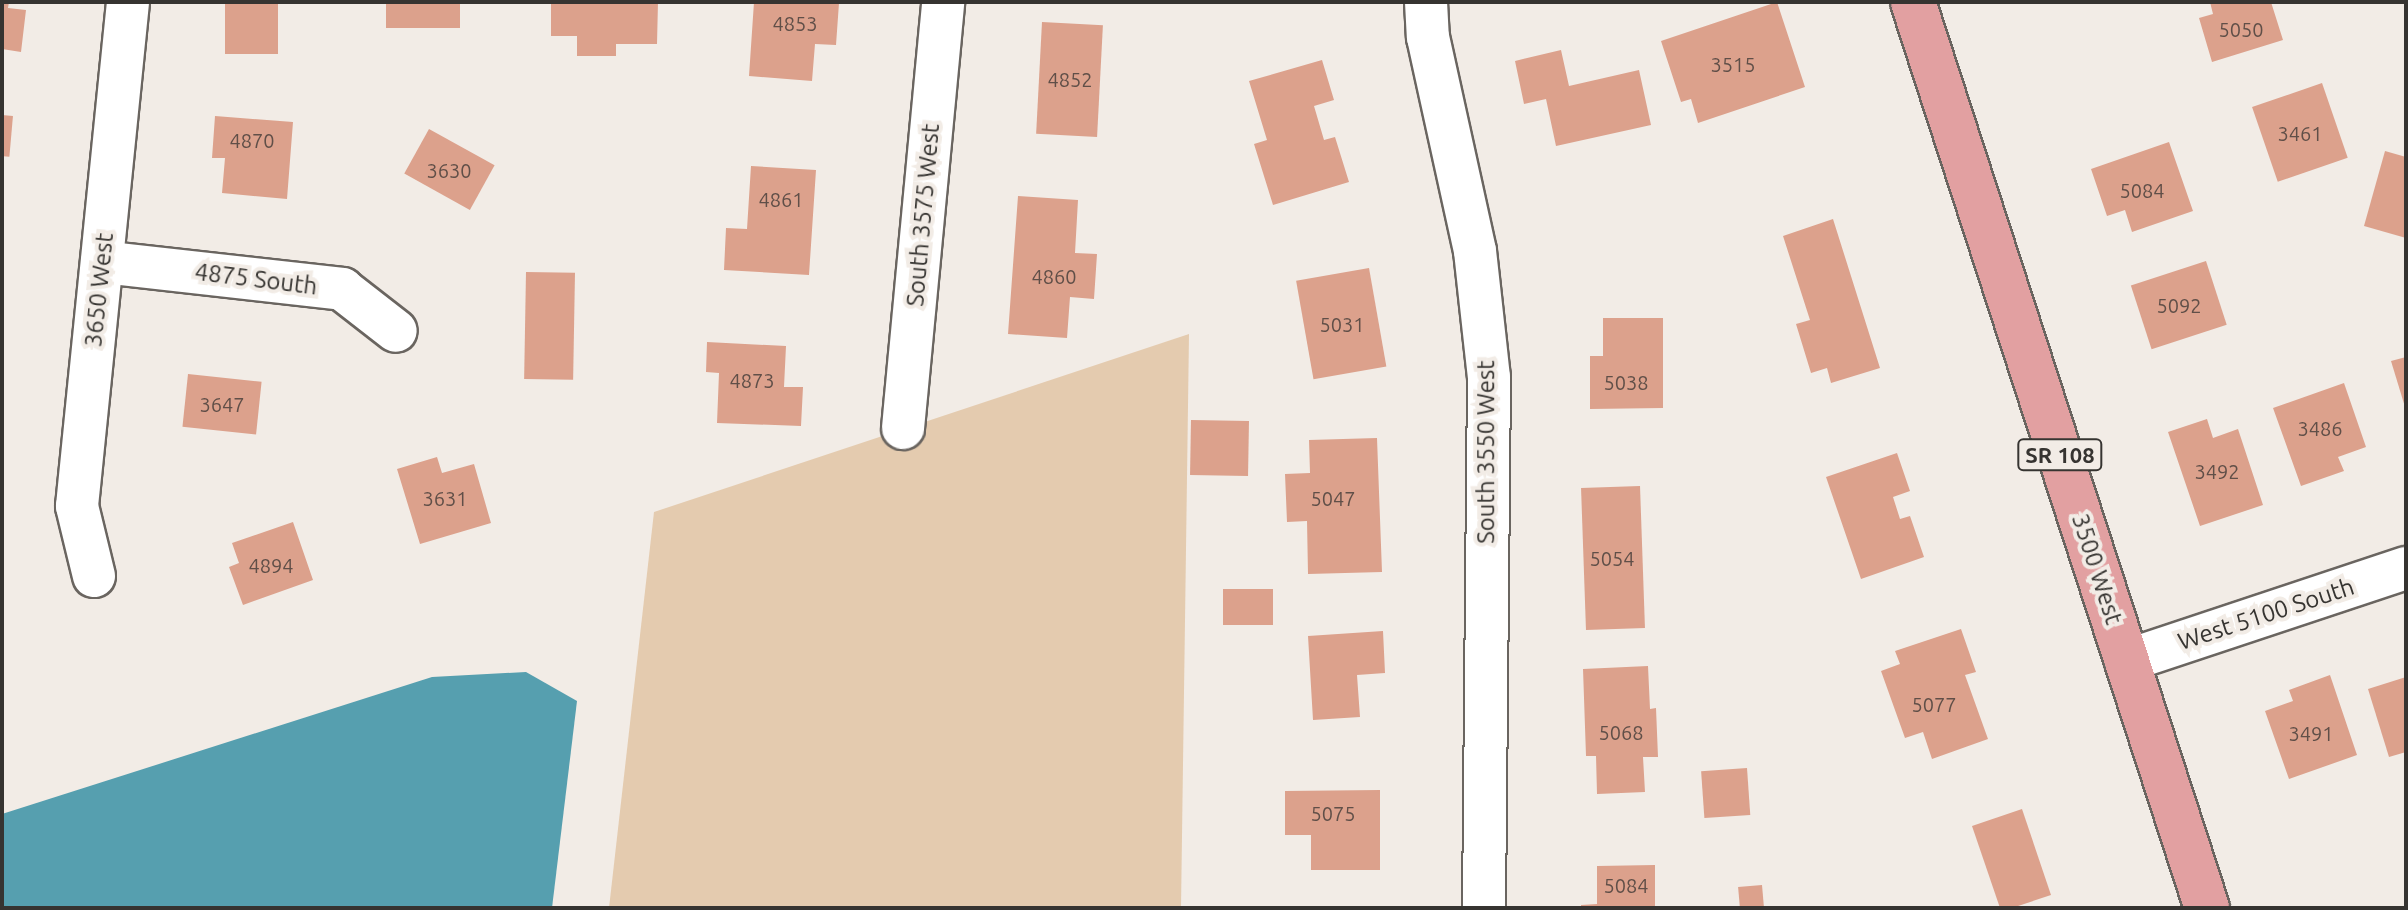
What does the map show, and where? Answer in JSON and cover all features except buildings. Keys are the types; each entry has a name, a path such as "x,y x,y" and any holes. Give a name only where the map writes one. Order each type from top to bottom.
{"main road":[{"name":"3500 West","path":"1913,2 2207,908"}],"street":[{"name":"3650 West","path":"94,576 77,506 128,2"},
{"name":"South 3575 West","path":"903,428 943,2"},
{"name":"South 3550 West","path":"1426,2 1428,37 1475,251 1489,377 1484,908"},
{"name":"4875 South","path":"102,262 342,289 396,331"},
{"name":"West 5100 South","path":"2126,661 2406,568"}],"shaded area":[{"path":"1189,334 1181,908 609,908 654,512"}],"water":[{"path":"526,672 577,701 552,908 2,908 2,814 432,677"}]}
